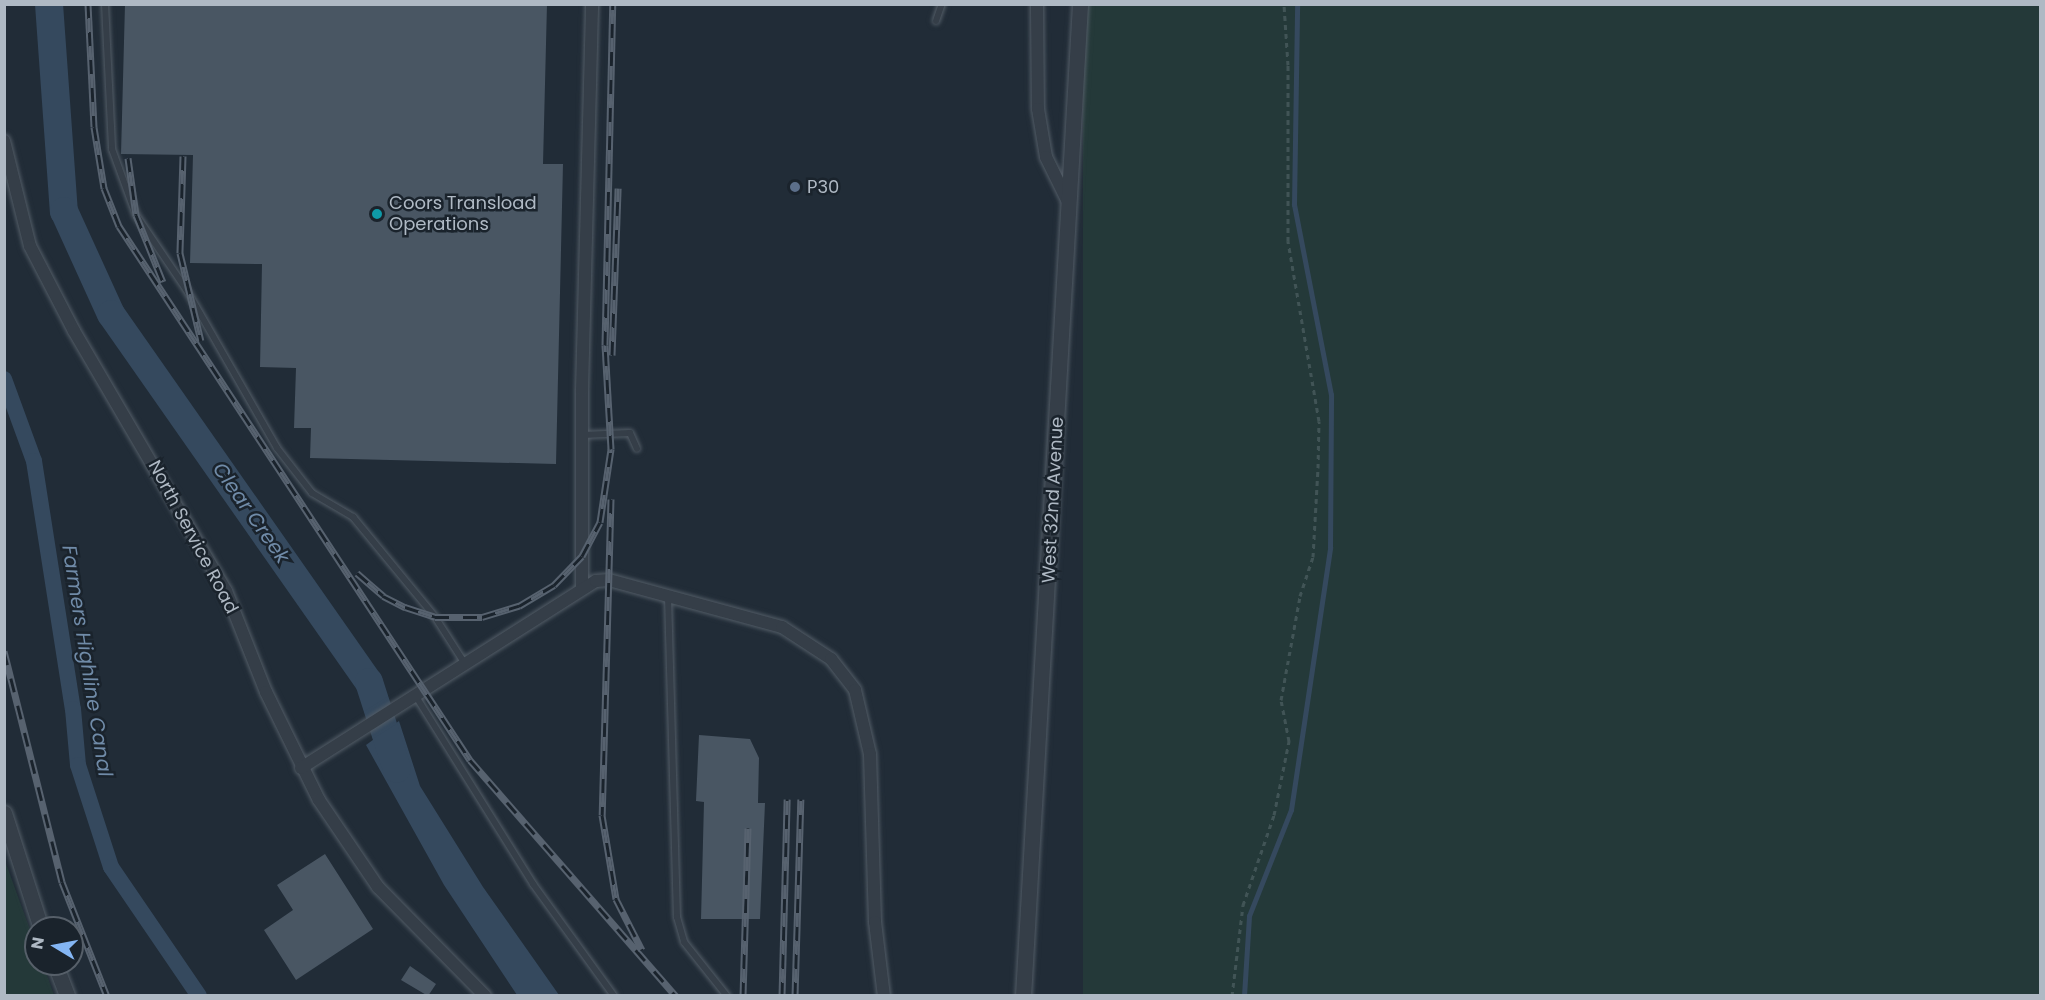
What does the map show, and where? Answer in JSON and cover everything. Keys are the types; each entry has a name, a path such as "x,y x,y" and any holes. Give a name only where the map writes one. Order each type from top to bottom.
{"street":[{"path":"582,588 582,435 592,4"},
{"path":"1038,4 1038,110 1046,157 1071,207"},
{"name":"West 32nd Avenue","path":"1023,996 1071,207 1080,4"},
{"name":"North Service Road","path":"4,141 30,246 74,331 226,591 301,768 378,887 484,996"},
{"path":"301,768 582,588 609,580 782,627 831,659 855,690 870,754 875,922 884,996"},
{"path":"4,813 37,916"},
{"path":"60,976 67,996"}],"lane":[{"path":"105,4 112,149 136,215 186,289 277,448 312,493 353,517 435,617 465,664"},
{"path":"936,21 942,4"},
{"path":"582,435 630,433 637,449"},
{"path":"668,595 677,916 684,942 726,996"},
{"path":"415,694 533,884 614,996"}],"path":[{"path":"1232,996 1243,905 1274,815 1289,741 1281,700 1300,596 1313,557 1318,468 1318,421 1288,241 1288,65 1284,4"}],"green space":[{"path":"1083,5 2040,5 2040,996 1083,996"},
{"path":"5,861 25,916 24,976 47,976 54,995 5,995"}],"water":[{"path":"399,721 420,786 483,887 559,995 517,995 444,885 366,745"}],"building":[{"name":"Coors Transload Operations","path":"125,4 547,4 543,164 563,164 556,464 310,458 311,428 294,428 296,368 260,367 262,264 190,263 193,155 121,154"},
{"path":"699,735 750,739 759,758 758,803 765,803 760,919 701,919 704,802 696,801"},
{"path":"325,854 373,929 296,980 264,930 293,910 277,885"},
{"path":"410,966 436,984 428,996 401,980"}],"waterway":[{"name":"Clear Creek","path":"49,4 64,211 111,314 369,682 397,769"},
{"path":"1244,996 1249,916 1291,810 1330,548 1331,395 1294,205 1297,4"},
{"name":"Farmers Highline Canal","path":"4,379 34,461 73,709 78,765 111,867 199,996"}],"railway":[{"path":"88,4 94,127 104,188 119,226 470,760 676,996"},
{"path":"357,573 383,596 405,607 435,617 482,617 519,606 554,585 582,556 600,522 611,449 605,345 613,4"},
{"path":"183,156 180,253 201,341"},
{"path":"128,158 136,215 163,282"},
{"path":"612,355 618,188"},
{"path":"611,499 602,815 616,899 642,950"},
{"path":"4,651 62,882 107,996"},
{"path":"782,996 787,799"},
{"path":"795,996 801,799"},
{"path":"743,996 748,828"}],"place":[{"name":"P30","path":"795,187"},
{"name":"Coors Transload Operations","path":"377,214"}]}
